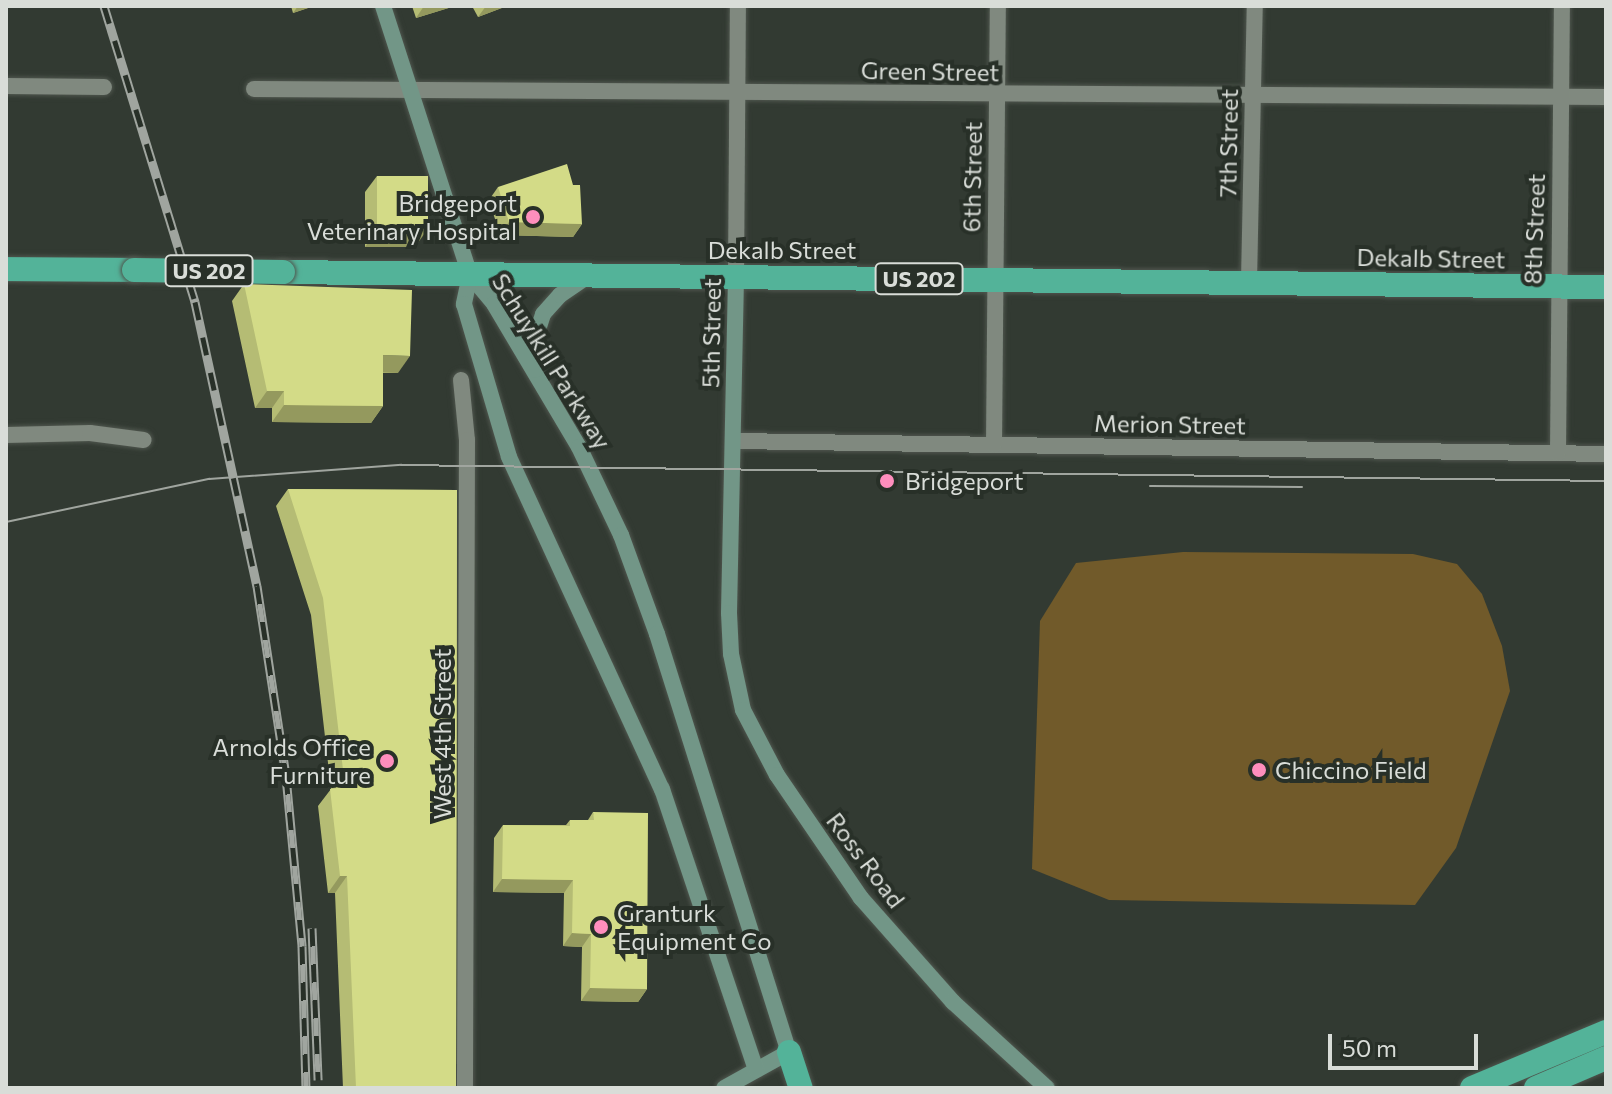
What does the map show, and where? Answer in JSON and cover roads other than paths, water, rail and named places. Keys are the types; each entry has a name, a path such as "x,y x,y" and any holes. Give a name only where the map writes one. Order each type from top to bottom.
{"highway":[{"name":"Dekalb Street","path":"6,269 1249,281 1556,289 1606,287"},
{"path":"1472,1088 1606,1032"},
{"path":"789,1052 801,1088"},
{"path":"1536,1088 1606,1058"}],"main road":[{"path":"383,6 470,275"},
{"name":"Schuylkill Parkway","path":"470,275 535,372 598,484 640,584 789,1052"},
{"name":"Schuylkill Parkway","path":"470,275 464,304 509,457 662,789 756,1070"},
{"path":"535,372 535,339 543,314 588,276"},
{"name":"5th Street","path":"729,613 736,278"},
{"name":"Ross Road","path":"729,613 731,654 743,710 817,838 861,898 953,1002 1047,1088"},
{"path":"724,1088 789,1052"}],"street":[{"name":"5th Street","path":"736,278 738,6"},
{"name":"6th Street","path":"994,445 998,6"},
{"name":"7th Street","path":"1249,281 1255,6"},
{"name":"8th Street","path":"1558,453 1556,289 1563,96 1562,6"},
{"path":"6,86 104,87"},
{"name":"Green Street","path":"254,89 997,96 1606,97"},
{"name":"West 4th Street","path":"461,380 467,440 465,1088"},
{"path":"6,435 90,433 144,440"},
{"name":"Merion Street","path":"733,441 1606,454"}],"tram line":[{"path":"6,522 209,479 401,465 1606,481"},
{"path":"1150,486 1302,487"}],"railway":[{"path":"104,6 195,302 257,586 286,776 302,946 306,1088"},
{"path":"312,928 318,1080"}],"place":[{"name":"Bridgeport Veterinary Hospital","path":"533,217"},
{"name":"Bridgeport","path":"887,481"},
{"name":"Arnolds Office Furniture","path":"387,761"},
{"name":"Chiccino Field","path":"1259,770"},
{"name":"Granturk Equipment Co","path":"601,927"}]}
